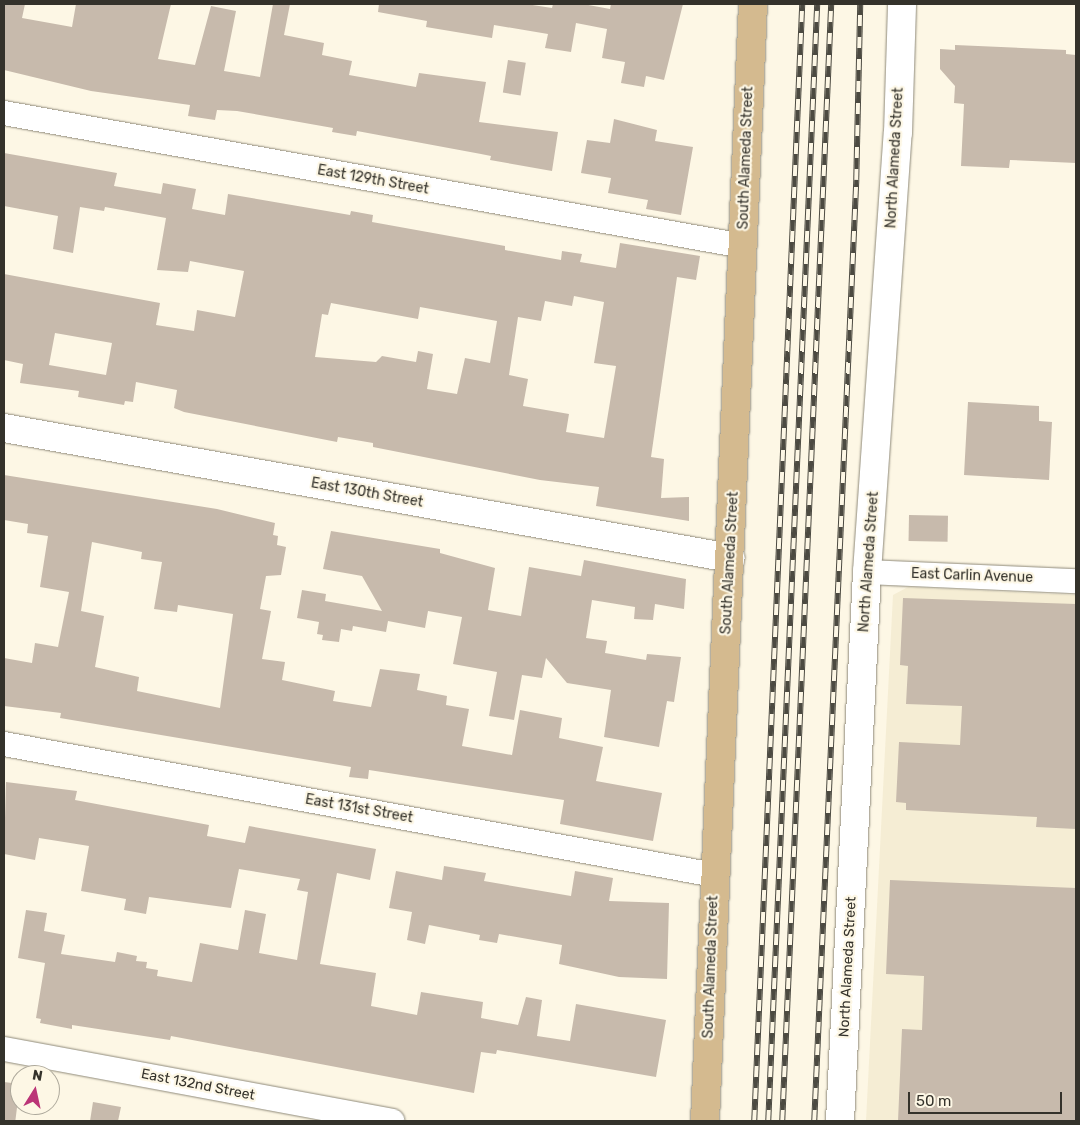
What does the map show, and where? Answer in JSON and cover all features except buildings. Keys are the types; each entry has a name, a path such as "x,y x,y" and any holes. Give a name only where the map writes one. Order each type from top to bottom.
{"main road":[{"name":"South Alameda Street","path":"705,1121 714,875 730,558 753,4"}],"street":[{"name":"North Alameda Street","path":"840,1121 867,572 898,133 902,4"},
{"name":"East 129th Street","path":"4,113 743,246"},
{"name":"East 130th Street","path":"4,428 730,558"},
{"name":"East Carlin Avenue","path":"867,572 1076,581"},
{"name":"East 131st Street","path":"4,744 714,875"},
{"name":"East 132nd Street","path":"4,1049 392,1121"}],"shaded area":[{"path":"908,587 1076,595 1076,1121 866,1121 893,595"}],"railway":[{"path":"754,1121 802,4"},
{"path":"768,1121 817,4"},
{"path":"782,1121 831,4"},
{"path":"814,1121 856,180 860,4"}]}
